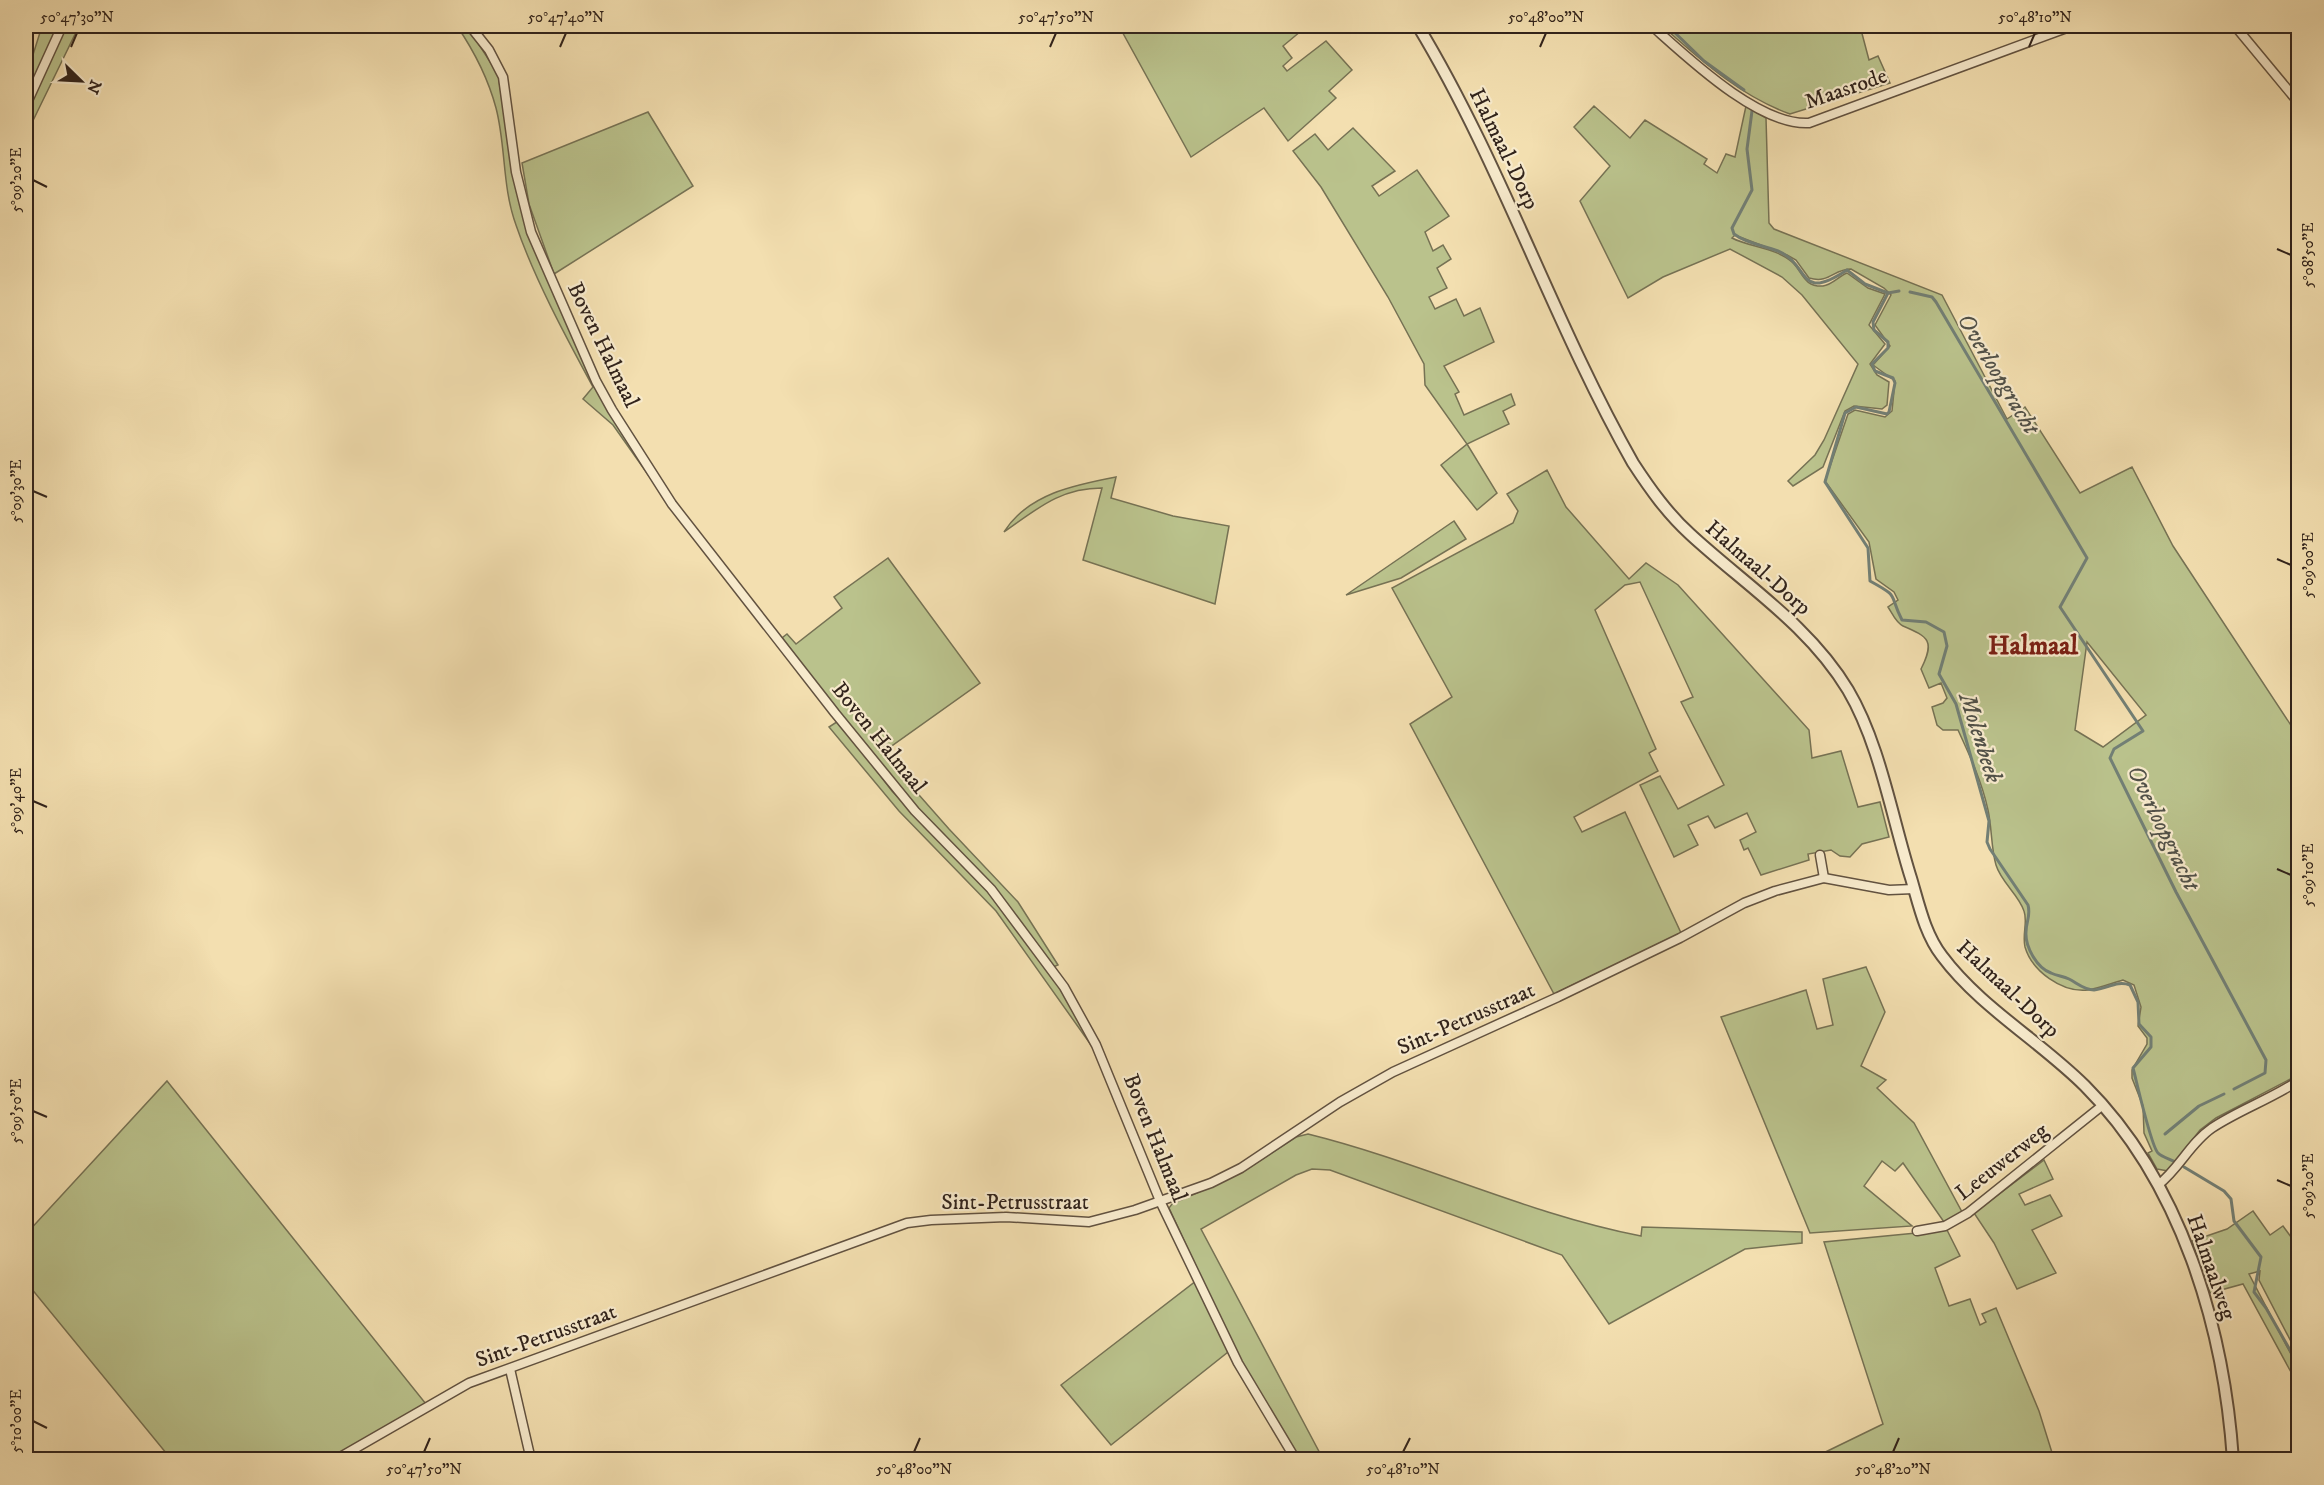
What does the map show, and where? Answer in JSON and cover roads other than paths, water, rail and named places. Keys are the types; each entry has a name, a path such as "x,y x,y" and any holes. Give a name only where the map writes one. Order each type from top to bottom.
{"street":[{"path":"26,105 62,26"},
{"name":"Boven Halmaal","path":"470,26 489,50 503,77 516,172 531,232 589,365 612,410 672,504 827,704 915,811 992,890 1064,987 1087,1025 1111,1077 1160,1201 1238,1363 1296,1460"},
{"name":"Halmaal-Dorp","path":"1418,26 1445,70 1473,126 1633,463 1667,510 1696,540 1795,625 1826,658 1849,692 1870,740 1928,932 1949,965 2103,1105"},
{"name":"Maasrode","path":"1652,26 1711,78 1774,116 1797,123 1809,123 2072,26"},
{"path":"2235,26 2298,102"},
{"path":"1821,855 1824,878"},
{"name":"Sint-Petrusstraat","path":"335,1460 469,1383 907,1223 943,1219 1006,1217 1089,1222 1211,1183 1241,1167 1340,1102 1393,1072 1680,938 1744,903 1775,891 1824,878 1889,890 1914,889"},
{"path":"2158,1185 2174,1173 2190,1149 2212,1128 2298,1081"},
{"name":"Halmaalweg","path":"2103,1105 2144,1160 2158,1185 2187,1251 2213,1332 2229,1406 2233,1460"},
{"name":"Leeuwerweg","path":"1917,1231 1945,1226 1968,1213 2103,1105"},
{"path":"510,1369 531,1460"}],"waterway":[{"name":"Molenbeek","path":"1668,26 1704,61 1744,90"},
{"name":"Molenbeek","path":"1752,111 1747,149 1752,190 1732,228 1734,234 1788,257 1812,282 1820,283 1847,270 1865,284 1888,293 1873,322 1874,330 1888,342 1888,348 1872,364 1875,371 1893,378 1895,383 1889,412 1887,414 1856,407 1845,413 1825,482 1868,548 1870,581 1890,594 1902,620 1926,622 1944,632 1947,646 1939,674 1956,704 1989,821 1987,842 2028,905 2026,938 2033,956 2041,967 2087,989 2094,990 2121,984 2130,985 2138,1002 2139,1024 2151,1037 2151,1047 2133,1068 2141,1100 2155,1148 2158,1153 2175,1162"},
{"name":"Overloopgracht","path":"1888,293 1899,291"},
{"name":"Overloopgracht","path":"1910,292 1932,297 1936,302 2087,558 2060,607 2143,731 2114,749 2110,758 2176,892 2266,1060 2265,1073 2234,1089"},
{"name":"Overloopgracht","path":"2165,1134 2199,1106 2224,1094"},
{"name":"Molenbeek","path":"2184,1167 2224,1191 2231,1199 2234,1221 2261,1257 2254,1292 2266,1308 2298,1364"}],"district":[{"name":"Halmaal","path":"2033,646"}]}
